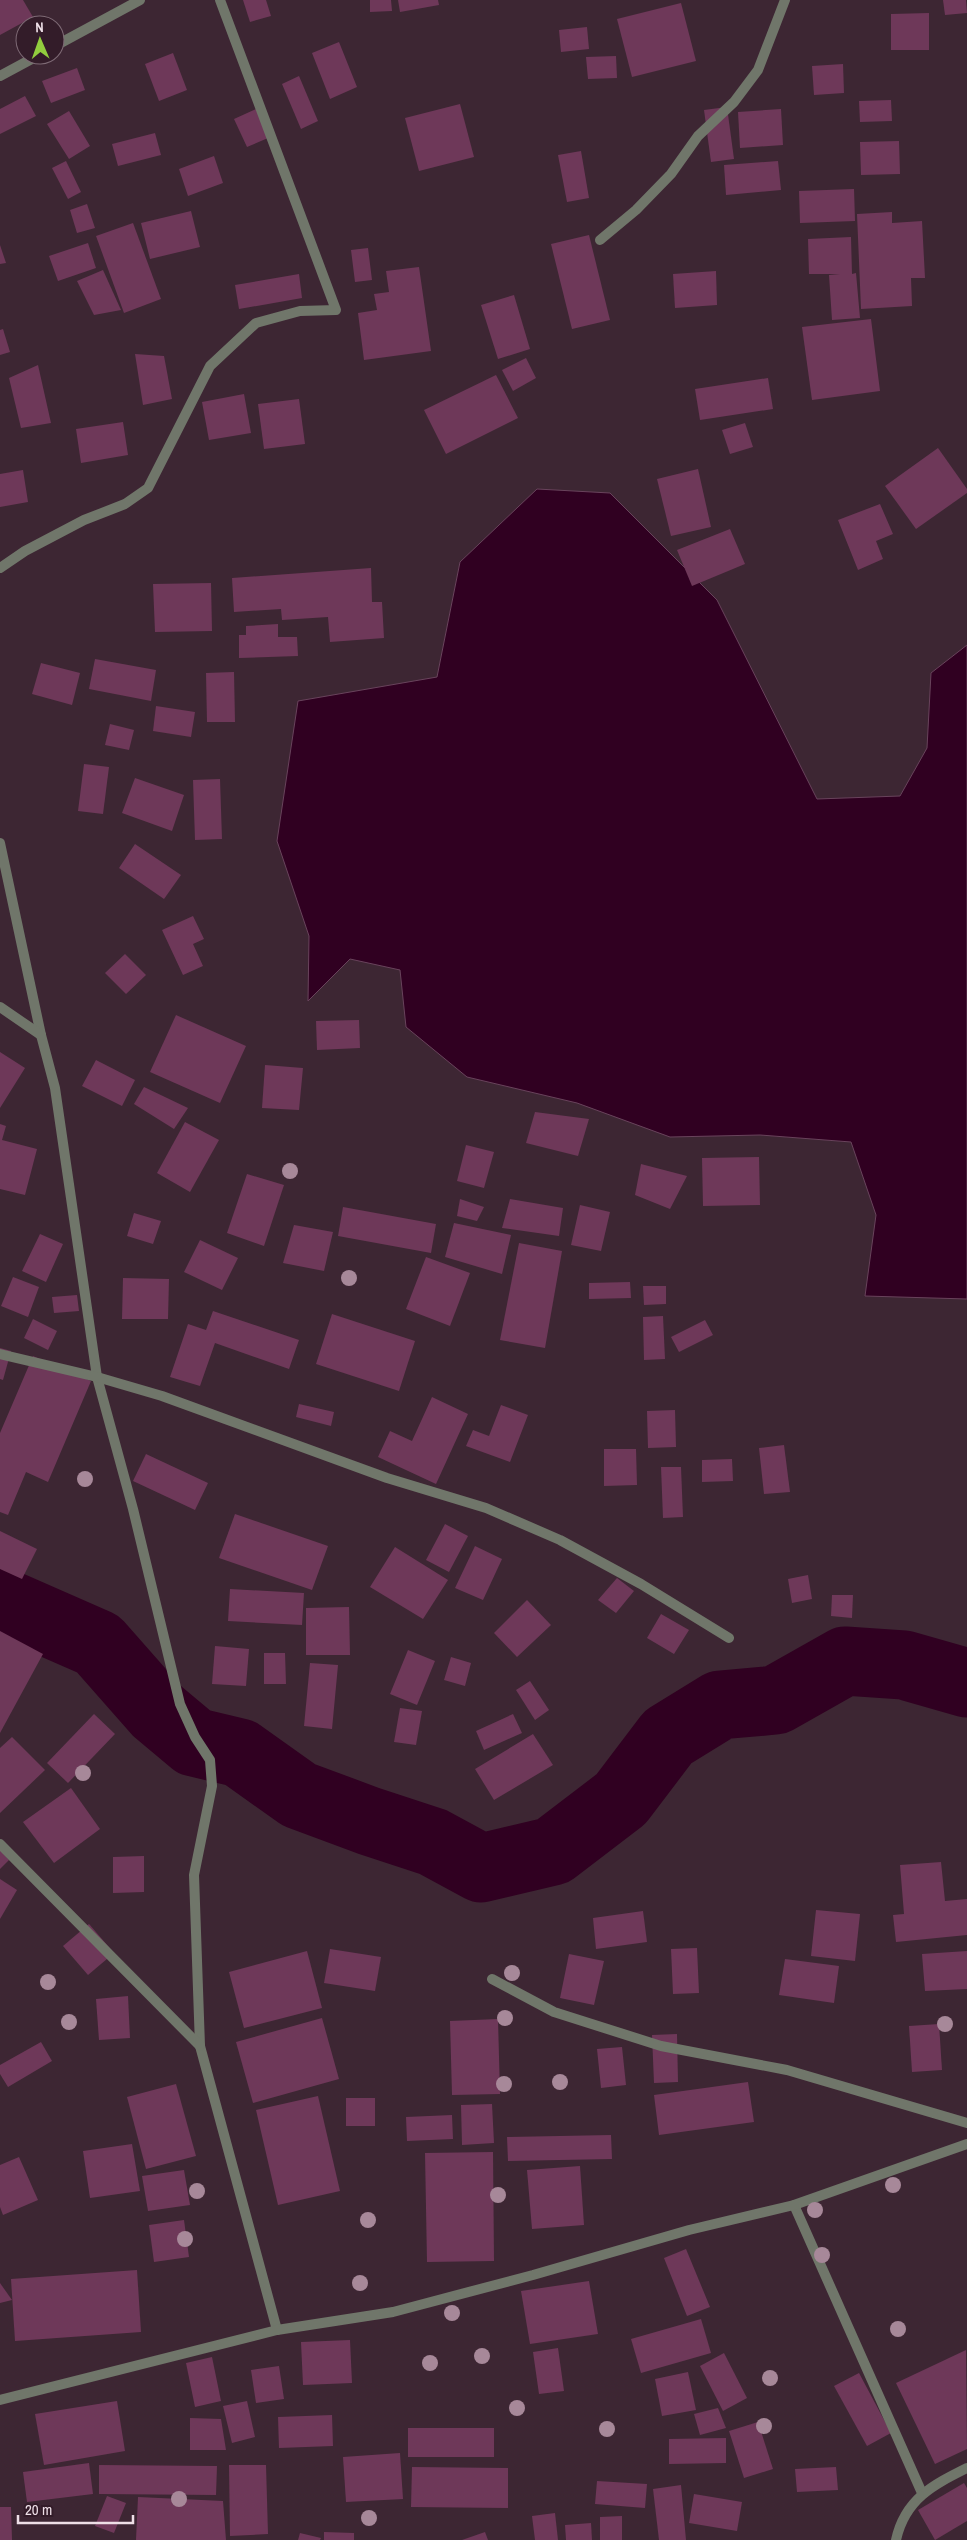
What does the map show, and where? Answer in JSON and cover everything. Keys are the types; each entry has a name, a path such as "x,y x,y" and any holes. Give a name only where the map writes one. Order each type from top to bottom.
{"street":[{"path":"65,41 140,0"},
{"path":"0,568 25,551 84,520 125,504 148,488 210,366 256,323 300,311 336,310 220,0"},
{"path":"600,240 636,210 670,174 698,136 734,102 758,70 785,0"},
{"path":"0,76 20,65"},
{"path":"0,843 41,1035 55,1088 97,1377 133,1509 180,1704 195,1736 210,1760 212,1786 194,1875 200,2046 277,2330"},
{"path":"0,1007 41,1035"},
{"path":"0,1354 97,1377 162,1396 387,1478 486,1508 560,1540 642,1584 729,1638"},
{"path":"0,1844 200,2046"},
{"path":"492,1979 554,2012 661,2046 787,2070 967,2123"},
{"path":"0,2400 277,2330 393,2312 533,2275 689,2230 794,2205 967,2144"},
{"path":"794,2205 922,2492"},
{"path":"896,2540 906,2513 922,2492 967,2468"}],"shaded area":[{"path":"537,489 610,493 717,600 817,799 900,796 927,748 931,673 967,645 967,1299 865,1296 876,1215 851,1142 760,1135 670,1137 577,1103 467,1077 406,1027 400,970 350,959 308,1001 309,936 277,841 298,701 437,677 460,562"}],"building":[{"path":"0,0 23,0 32,15 15,15 15,27 0,35"},
{"path":"243,0 266,0 271,16 250,22"},
{"path":"370,0 391,0 392,11 370,12"},
{"path":"398,0 438,0 439,5 400,12"},
{"path":"943,0 966,0 967,13 945,15"},
{"path":"681,3 696,61 632,77 617,19"},
{"path":"929,13 929,50 891,50 891,14"},
{"path":"587,27 589,49 561,52 559,30"},
{"path":"339,42 357,87 330,99 312,53"},
{"path":"173,53 187,90 159,101 145,64"},
{"path":"616,56 617,78 588,79 586,57"},
{"path":"843,64 844,93 814,95 812,66"},
{"path":"77,68 85,90 51,103 42,81"},
{"path":"299,76 318,121 301,129 282,84"},
{"path":"25,96 36,116 0,134 0,109"},
{"path":"891,100 892,121 860,122 859,101"},
{"path":"460,104 474,157 419,171 405,118"},
{"path":"727,107 734,159 711,162 704,110"},
{"path":"256,109 268,138 247,147 234,119"},
{"path":"781,109 783,145 740,148 738,112"},
{"path":"69,111 90,146 69,159 47,124"},
{"path":"155,133 161,155 118,166 112,144"},
{"path":"899,141 900,174 861,175 860,142"},
{"path":"581,151 589,198 567,202 558,155"},
{"path":"214,156 223,183 188,196 179,169"},
{"path":"66,161 81,192 68,199 52,168"},
{"path":"778,161 781,190 726,195 724,165"},
{"path":"854,189 855,221 800,223 799,191"},
{"path":"87,204 95,228 77,233 70,210"},
{"path":"191,211 200,247 150,259 141,223"},
{"path":"892,212 892,223 922,221 925,278 911,278 912,306 861,309 857,214"},
{"path":"133,223 161,299 124,313 96,236"},
{"path":"589,235 610,320 572,329 551,244"},
{"path":"851,237 852,274 856,273 860,318 832,320 829,275 840,274 809,274 808,239"},
{"path":"88,243 96,268 58,281 49,256"},
{"path":"0,245 6,263 0,264"},
{"path":"368,248 372,280 355,282 351,250"},
{"path":"419,267 431,351 364,360 358,313 377,310 374,294 389,292 386,271"},
{"path":"103,270 121,310 94,315 77,281"},
{"path":"716,271 717,305 675,308 673,274"},
{"path":"299,274 302,298 239,309 235,285"},
{"path":"514,295 530,349 498,359 481,305"},
{"path":"871,319 880,391 812,400 802,327"},
{"path":"3,329 10,352 0,355 0,330"},
{"path":"135,354 164,356 172,399 143,405"},
{"path":"526,358 536,378 513,391 502,370"},
{"path":"38,365 51,423 21,428 9,378"},
{"path":"496,375 518,418 446,454 424,410"},
{"path":"768,378 773,409 700,420 695,389"},
{"path":"244,394 251,433 209,440 202,402"},
{"path":"299,399 305,444 264,449 258,404"},
{"path":"123,422 128,455 81,463 76,429"},
{"path":"745,423 753,447 730,454 722,430"},
{"path":"938,448 967,489 967,493 916,529 885,486"},
{"path":"698,469 711,527 671,536 657,479"},
{"path":"23,470 28,502 0,507 0,474"},
{"path":"880,504 893,534 876,541 883,559 858,570 838,520"},
{"path":"730,529 745,564 692,586 677,550"},
{"path":"371,568 372,602 382,602 384,638 330,642 328,617 282,620 281,609 234,612 232,578"},
{"path":"211,583 212,631 155,632 153,584"},
{"path":"278,624 278,637 297,637 298,656 239,658 239,635 246,635 246,626"},
{"path":"95,659 156,670 151,701 89,689"},
{"path":"41,663 80,673 72,705 32,694"},
{"path":"234,672 235,722 207,722 206,673"},
{"path":"156,706 195,712 191,737 153,731"},
{"path":"110,724 134,730 129,750 105,745"},
{"path":"84,764 109,767 103,814 78,811"},
{"path":"135,778 184,795 172,831 122,813"},
{"path":"220,779 222,839 195,840 193,780"},
{"path":"135,844 181,875 164,899 119,868"},
{"path":"193,916 204,939 193,944 203,966 183,975 162,930"},
{"path":"125,954 146,975 126,994 105,973"},
{"path":"176,1015 246,1046 220,1103 150,1072"},
{"path":"359,1020 360,1048 317,1050 316,1021"},
{"path":"0,1052 25,1068 0,1108"},
{"path":"96,1060 135,1080 122,1106 82,1086"},
{"path":"265,1065 303,1068 299,1110 262,1108"},
{"path":"144,1087 188,1108 174,1129 134,1104"},
{"path":"535,1112 589,1119 578,1156 526,1143"},
{"path":"185,1122 219,1140 190,1192 157,1173"},
{"path":"0,1124 6,1126 2,1140 37,1149 25,1195 0,1189"},
{"path":"466,1145 494,1152 484,1188 457,1181"},
{"path":"759,1157 760,1205 703,1206 702,1158"},
{"path":"641,1164 687,1176 670,1209 635,1195"},
{"path":"247,1174 284,1185 264,1246 227,1233"},
{"path":"460,1199 484,1207 477,1221 457,1216"},
{"path":"510,1199 563,1208 559,1236 502,1228"},
{"path":"580,1205 610,1212 601,1251 571,1245"},
{"path":"343,1207 436,1224 431,1253 338,1236"},
{"path":"134,1213 161,1221 153,1244 127,1236"},
{"path":"454,1223 511,1235 502,1274 445,1257"},
{"path":"294,1225 333,1232 324,1271 283,1263"},
{"path":"40,1234 63,1244 46,1282 22,1271"},
{"path":"200,1240 238,1258 222,1290 184,1272"},
{"path":"519,1243 562,1251 545,1348 500,1340"},
{"path":"426,1257 470,1273 450,1326 406,1309"},
{"path":"13,1277 39,1287 28,1317 1,1306"},
{"path":"123,1278 169,1279 168,1319 122,1319"},
{"path":"630,1282 631,1298 589,1299 589,1283"},
{"path":"643,1286 666,1286 666,1304 644,1305"},
{"path":"77,1295 79,1311 54,1313 52,1297"},
{"path":"213,1311 299,1340 289,1369 215,1343 200,1386 170,1377 188,1324 206,1330"},
{"path":"332,1314 415,1341 399,1391 316,1364"},
{"path":"663,1316 665,1359 644,1360 643,1317"},
{"path":"33,1319 57,1331 48,1350 24,1338"},
{"path":"705,1320 713,1335 679,1352 671,1337"},
{"path":"0,1348 11,1351 3,1380 0,1379"},
{"path":"33,1356 91,1381 48,1482 26,1472 8,1515 0,1512 0,1433"},
{"path":"432,1397 468,1414 436,1484 378,1457 390,1431 412,1441"},
{"path":"299,1404 334,1412 331,1426 296,1417"},
{"path":"501,1405 528,1415 510,1462 466,1446 473,1430 489,1436"},
{"path":"675,1410 676,1447 648,1448 647,1411"},
{"path":"784,1445 790,1492 764,1494 759,1448"},
{"path":"604,1449 636,1449 637,1485 604,1486"},
{"path":"146,1454 208,1483 195,1510 133,1481"},
{"path":"732,1459 733,1481 702,1482 702,1460"},
{"path":"661,1467 681,1467 683,1517 663,1518"},
{"path":"235,1514 328,1546 312,1590 219,1558"},
{"path":"445,1524 468,1536 449,1572 426,1560"},
{"path":"0,1531 37,1549 22,1579 0,1569"},
{"path":"475,1546 502,1559 483,1600 455,1588"},
{"path":"395,1547 448,1580 423,1619 370,1587"},
{"path":"808,1575 812,1599 792,1603 788,1579"},
{"path":"617,1578 634,1591 616,1613 598,1600"},
{"path":"230,1589 304,1593 302,1625 228,1621"},
{"path":"832,1595 853,1595 852,1618 831,1616"},
{"path":"527,1600 551,1625 517,1657 494,1633"},
{"path":"349,1607 350,1655 306,1655 306,1608"},
{"path":"661,1614 689,1630 674,1654 647,1638"},
{"path":"0,1631 43,1654 0,1733"},
{"path":"215,1646 249,1649 246,1686 212,1684"},
{"path":"408,1650 435,1661 417,1705 390,1694"},
{"path":"264,1653 285,1653 286,1684 264,1684"},
{"path":"451,1657 471,1663 465,1686 444,1680"},
{"path":"310,1663 338,1665 332,1729 304,1726"},
{"path":"530,1681 549,1710 535,1720 516,1690"},
{"path":"400,1708 422,1711 416,1745 394,1742"},
{"path":"94,1714 115,1734 68,1783 47,1763"},
{"path":"513,1714 522,1733 484,1750 476,1731"},
{"path":"533,1734 553,1765 494,1800 475,1769"},
{"path":"12,1737 45,1770 0,1813 0,1748"},
{"path":"71,1788 100,1829 54,1863 23,1822"},
{"path":"0,1850 9,1860 0,1869"},
{"path":"144,1856 144,1892 113,1893 113,1857"},
{"path":"941,1862 945,1901 967,1899 967,1935 896,1942 893,1915 904,1914 900,1865"},
{"path":"0,1879 17,1890 0,1919"},
{"path":"816,1910 860,1914 855,1961 811,1956"},
{"path":"643,1911 647,1942 596,1949 593,1918"},
{"path":"89,1924 114,1953 88,1975 63,1946"},
{"path":"697,1948 699,1993 673,1994 671,1949"},
{"path":"330,1949 381,1957 375,1991 324,1983"},
{"path":"307,1951 322,2008 244,2028 229,1972"},
{"path":"967,1951 967,1989 925,1991 922,1954"},
{"path":"569,1954 604,1961 594,2005 560,1998"},
{"path":"785,1959 839,1966 834,2003 779,1995"},
{"path":"128,1996 130,2038 99,2040 96,1999"},
{"path":"322,2018 339,2079 253,2103 236,2042"},
{"path":"498,2019 500,2094 452,2095 450,2021"},
{"path":"939,2024 942,2070 912,2072 909,2026"},
{"path":"677,2034 678,2082 654,2083 652,2035"},
{"path":"41,2042 52,2061 8,2087 0,2074 0,2065"},
{"path":"622,2047 626,2085 601,2088 597,2049"},
{"path":"748,2082 754,2122 659,2135 654,2095"},
{"path":"176,2084 196,2156 146,2169 127,2097"},
{"path":"318,2096 340,2191 278,2205 256,2110"},
{"path":"346,2098 375,2098 375,2126 346,2126"},
{"path":"492,2104 494,2143 462,2145 461,2105"},
{"path":"452,2115 453,2139 407,2141 406,2117"},
{"path":"611,2135 612,2159 508,2161 507,2137"},
{"path":"132,2144 140,2191 90,2198 83,2151"},
{"path":"493,2152 494,2261 427,2262 425,2153"},
{"path":"19,2157 38,2200 3,2215 0,2207 0,2165"},
{"path":"580,2166 584,2225 532,2229 527,2170"},
{"path":"184,2170 190,2205 148,2211 142,2176"},
{"path":"184,2220 189,2257 154,2262 149,2225"},
{"path":"686,2249 710,2307 687,2316 664,2258"},
{"path":"137,2270 141,2332 15,2341 11,2279"},
{"path":"589,2281 598,2334 530,2344 521,2291"},
{"path":"0,2283 12,2300 0,2303"},
{"path":"701,2319 711,2353 641,2373 631,2339"},
{"path":"350,2340 352,2383 303,2385 301,2342"},
{"path":"558,2348 564,2391 539,2394 533,2352"},
{"path":"966,2350 967,2449 935,2464 896,2383"},
{"path":"724,2353 747,2398 723,2411 700,2366"},
{"path":"212,2357 221,2401 195,2407 186,2363"},
{"path":"279,2366 284,2399 256,2403 251,2370"},
{"path":"688,2372 696,2410 662,2416 655,2379"},
{"path":"859,2373 891,2433 867,2446 834,2386"},
{"path":"117,2401 125,2451 44,2465 35,2414"},
{"path":"247,2401 255,2437 232,2443 223,2406"},
{"path":"718,2408 726,2428 700,2435 694,2414"},
{"path":"332,2415 333,2446 279,2448 278,2417"},
{"path":"190,2418 221,2419 226,2450 190,2450"},
{"path":"758,2422 773,2469 744,2478 729,2431"},
{"path":"408,2428 494,2428 494,2457 408,2457"},
{"path":"726,2438 726,2463 669,2464 669,2439"},
{"path":"400,2453 403,2499 346,2502 343,2457"},
{"path":"89,2463 93,2494 27,2502 23,2472"},
{"path":"99,2465 217,2466 216,2495 99,2494"},
{"path":"229,2465 266,2465 268,2534 230,2536"},
{"path":"412,2467 508,2468 508,2508 411,2507"},
{"path":"836,2467 838,2490 797,2492 795,2469"},
{"path":"597,2481 647,2484 645,2508 595,2504"},
{"path":"964,2483 967,2488 967,2521 935,2540 918,2510"},
{"path":"681,2485 686,2540 659,2540 653,2489"},
{"path":"694,2494 742,2502 737,2531 689,2523"},
{"path":"107,2496 126,2503 114,2533 95,2526"},
{"path":"138,2497 223,2501 226,2540 136,2540"},
{"path":"0,2507 11,2507 12,2540 0,2540"},
{"path":"555,2513 558,2540 535,2540 532,2516"},
{"path":"622,2516 622,2540 600,2540 600,2517"},
{"path":"591,2523 592,2540 566,2540 565,2525"},
{"path":"324,2532 354,2533 354,2540 324,2540"},
{"path":"485,2532 488,2540 462,2540"},
{"path":"300,2533 321,2538 320,2540 298,2540"}],"waterway":[{"path":"0,1601 98,1644 157,1711 194,1742 240,1753 299,1795 433,1842 481,1868 553,1851 621,1799 668,1737 720,1705 776,1700 845,1661 904,1665 967,1683"}]}
